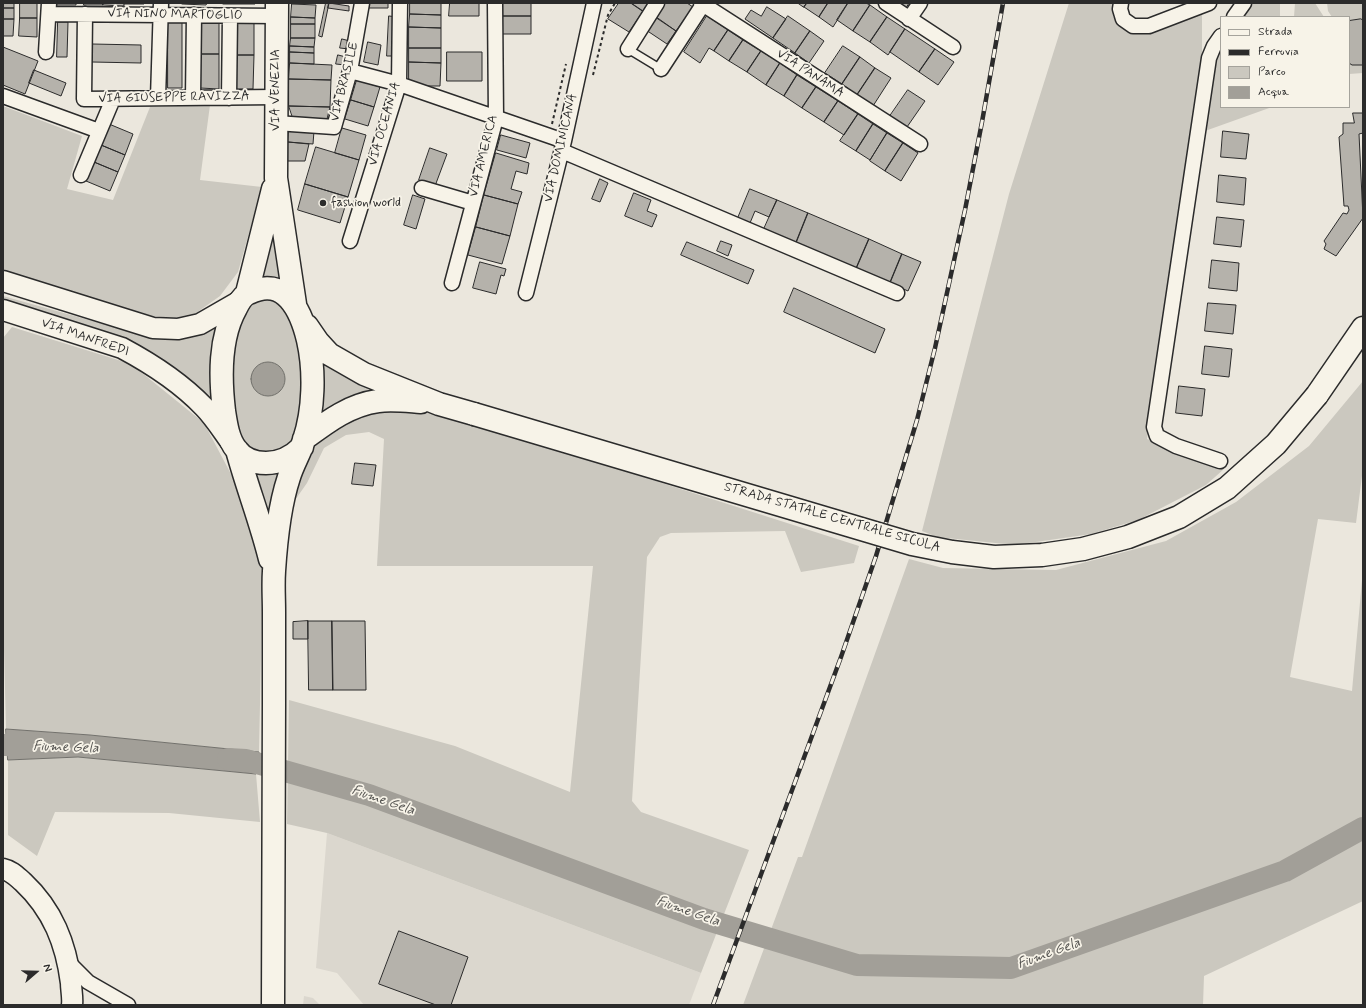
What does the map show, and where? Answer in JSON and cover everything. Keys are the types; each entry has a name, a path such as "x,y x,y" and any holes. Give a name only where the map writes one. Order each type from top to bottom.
{"main road":[{"name":"VIA VENEZIA","path":"274,572 280,514 289,476 303,443 313,402 311,360 308,341 298,311 276,178 277,10"},
{"name":"VIA VENEZIA","path":"274,572 264,533 244,479 225,418 221,367 231,317 244,297 276,178"},
{"name":"STRADA STATALE CENTRALE SICULA","path":"244,297 268,288 280,291 298,311 318,342 330,354 364,374 439,404 912,544 952,552 994,557 1042,556 1083,549 1128,537 1179,517 1226,488 1276,444 1317,395 1363,328"},
{"name":"STRADA STATALE CENTRALE SICULA","path":"234,446 245,459 259,463 271,463 283,460 293,455 303,443 338,416 362,405 378,401 439,404"},
{"path":"273,1005 274,572"}],"street":[{"name":"VIA BRASILE","path":"276,123 334,127 350,71 362,3"},
{"name":"VIA OCEANIA","path":"350,241 399,84 400,3"},
{"name":"VIA AMERICA","path":"452,283 496,118 495,3"},
{"name":"VIA DOMINICANA","path":"526,293 563,146 594,3"},
{"path":"628,48 657,3"},
{"path":"661,69 702,3"},
{"name":"VIA PANAMA","path":"702,3 920,144"},
{"path":"886,3 953,47"},
{"path":"909,18 920,3"},
{"path":"1121,3 1120,9 1123,19 1133,26 1149,26 1209,3"},
{"path":"1235,16 1244,3"},
{"path":"46,52 49,8"},
{"name":"VIA NINO MARTOGLIO","path":"49,8 85,14 160,9 194,15 222,12 277,10"},
{"path":"158,98 160,9"},
{"path":"222,12 229,98"},
{"name":"VIA GIUSEPPE RAVIZZA","path":"85,14 84,99 276,97"},
{"path":"193,98 194,15"},
{"path":"1220,37 1214,46 1209,58 1154,427 1157,436 1176,446 1220,461"},
{"path":"350,71 399,84 549,136 563,146 897,293"},
{"path":"3,96 100,131"},
{"path":"81,175 113,99"},
{"path":"422,188 473,203"},
{"path":"3,281 153,328 178,329 200,324 244,297"},
{"name":"VIA MANFREDI","path":"4,311 122,348 140,357 180,385 204,408 234,446"},
{"path":"6,865 29,888 46,909 60,937 68,962 72,1005"},
{"path":"68,962 88,982 128,1005"}],"lane":[{"path":"628,48 661,69"}],"path":[{"path":"591,82 608,15 615,3"},
{"path":"549,136 567,61"}],"shaded area":[{"path":"327,833 701,973 689,1005 364,1005 337,973 316,968"},
{"path":"304,996 313,998 320,1005 303,1005"}],"green space":[{"path":"1069,3 1114,3 1113,16 1123,29 1145,33 1202,10 1202,58 1147,439 1224,469 1206,485 1138,520 1091,534 1015,545 937,537 922,531 1009,194"},
{"path":"1246,3 1280,3 1280,16 1239,16"},
{"path":"1295,3 1315,3 1323,16 1294,16"},
{"path":"1327,3 1363,3 1363,20 1350,21 1350,16 1331,16 1328,11"},
{"path":"1220,50 1220,108 1269,108 1205,131 1214,64"},
{"path":"1350,63 1363,65 1363,73 1350,74"},
{"path":"210,105 200,180 262,187 238,272 220,296 196,313 175,318 152,316 3,272 3,106 82,136 67,189 113,200 150,107"},
{"path":"275,208 283,284 254,283"},
{"path":"3,296 157,339 178,340 216,327 214,367 217,407 183,374 134,342 3,302"},
{"path":"266,297 279,300 300,334 304,400 295,436 285,450 268,456 253,452 243,443 237,424 233,401 231,370 236,332 250,303"},
{"path":"12,327 131,364 204,423 241,493 263,562 259,752 90,735 6,729 3,611 3,338"},
{"path":"322,357 371,391 345,399 316,418"},
{"path":"1363,381 1363,468 1356,523 1318,519 1290,677 1352,691 1363,569 1363,901 1204,976 1203,1005 743,1005 798,857 802,857 909,559 943,568 1056,570 1166,541 1236,502 1309,446"},
{"path":"380,408 419,411 490,428 859,546 854,563 801,572 785,531 671,533 660,537 647,557 632,801 641,812 749,850 701,973 327,833 287,824 289,700 455,746 570,792 593,566 377,566 384,439 369,432 346,435 324,448 307,483 293,503 300,469 320,439 357,417"},
{"path":"283,469 270,520 249,470"},
{"path":"78,757 256,774 260,822 169,813 55,812 37,856 8,835 8,760"}],"water":[{"path":"265,362 271,362 275,363 282,369 285,379 284,386 278,393 271,396 265,396 261,395 254,389 251,382 251,376 252,372 258,365"},
{"path":"6,729 90,735 259,752 256,774 78,757 8,760"}],"building":[{"path":"3,3 14,3 14,8 3,8"},
{"path":"20,3 37,3 37,18 20,18"},
{"path":"55,3 76,3 76,5 55,5"},
{"path":"84,3 103,3 103,5 84,5"},
{"path":"103,3 124,3 124,6 103,5"},
{"path":"124,3 145,3 124,4"},
{"path":"182,3 207,3 206,5"},
{"path":"255,3 255,4 223,4"},
{"path":"326,3 329,3 322,37 319,36"},
{"path":"329,3 349,6 349,11 328,8"},
{"path":"368,3 388,3 388,8 368,8"},
{"path":"410,3 441,3 441,15 410,14"},
{"path":"450,3 479,3 479,16 449,16"},
{"path":"503,3 531,3 531,16 503,16"},
{"path":"619,3 631,3 643,11 629,32 608,19"},
{"path":"631,3 648,3 643,11"},
{"path":"660,3 687,3 693,7 676,31 652,14"},
{"path":"798,3 807,3 804,7"},
{"path":"807,3 828,3 819,17 804,7"},
{"path":"828,3 848,3 833,27 819,17"},
{"path":"848,3 866,3 870,5 853,31 837,20"},
{"path":"899,3 909,3 906,8"},
{"path":"292,4 316,5 315,18 291,17"},
{"path":"870,5 887,17 870,42 853,31"},
{"path":"767,7 786,19 773,38 745,19 751,10 761,16"},
{"path":"3,8 14,8 14,19 3,19"},
{"path":"410,14 441,15 441,28 409,27"},
{"path":"652,15 676,31 667,44 643,28"},
{"path":"389,16 397,17 395,56 387,56"},
{"path":"503,16 531,16 531,34 502,34"},
{"path":"707,16 728,30 714,51 709,48 700,63 684,52"},
{"path":"788,16 810,31 795,53 773,38"},
{"path":"291,17 315,18 315,24 291,24"},
{"path":"887,17 905,29 888,55 870,42"},
{"path":"20,18 37,18 37,37 19,36"},
{"path":"3,19 14,19 13,36 3,36"},
{"path":"1363,20 1363,65 1350,64 1350,21"},
{"path":"168,21 182,21 182,88 168,88"},
{"path":"200,21 219,21 219,54 200,54"},
{"path":"58,22 68,22 67,57 57,57"},
{"path":"236,22 254,22 254,55 235,55"},
{"path":"291,24 315,24 315,38 291,38"},
{"path":"409,27 441,28 441,48 409,48"},
{"path":"905,29 935,49 919,72 890,52"},
{"path":"728,30 743,40 729,61 714,51"},
{"path":"810,31 824,41 809,63 795,53"},
{"path":"291,38 315,38 314,47 290,46"},
{"path":"342,39 350,41 349,49 340,48"},
{"path":"743,40 761,51 747,72 729,61"},
{"path":"368,42 381,45 378,65 364,62"},
{"path":"92,44 141,45 141,63 92,62"},
{"path":"290,46 314,47 314,53 290,52"},
{"path":"843,46 860,57 842,84 825,73"},
{"path":"3,47 38,61 25,94 3,85"},
{"path":"409,48 441,48 441,63 409,62"},
{"path":"935,49 954,62 938,85 919,72"},
{"path":"761,51 780,63 766,85 747,72"},
{"path":"290,52 314,53 314,64 290,63"},
{"path":"447,52 482,52 482,81 447,81"},
{"path":"200,54 219,54 219,89 200,88"},
{"path":"235,55 254,55 253,89 235,89"},
{"path":"338,55 346,57 345,65 336,64"},
{"path":"860,57 875,68 857,95 842,84"},
{"path":"409,62 441,63 440,86 409,86"},
{"path":"290,63 332,65 331,80 289,79"},
{"path":"780,63 797,75 784,96 766,85"},
{"path":"875,68 891,78 873,106 857,95"},
{"path":"34,70 66,83 61,96 29,83"},
{"path":"797,75 816,87 802,108 784,96"},
{"path":"289,79 331,80 330,107 289,106"},
{"path":"357,80 380,87 374,107 351,100"},
{"path":"816,87 838,101 824,122 802,108"},
{"path":"908,90 925,101 907,127 890,116"},
{"path":"351,100 374,107 368,126 345,119"},
{"path":"838,101 858,114 844,135 824,122"},
{"path":"289,106 330,107 327,119 293,118"},
{"path":"1353,113 1363,113 1363,133 1359,134 1363,218 1336,256 1324,249 1326,244 1324,241 1343,213 1347,214 1349,210 1348,206 1344,206 1339,137 1343,134 1343,123 1354,123"},
{"path":"858,114 873,124 856,151 840,141"},
{"path":"109,124 133,134 125,155 101,145"},
{"path":"873,124 887,133 870,160 856,151"},
{"path":"342,128 366,135 359,160 335,153"},
{"path":"289,129 314,131 313,144 288,142"},
{"path":"1223,131 1249,134 1246,159 1221,157"},
{"path":"887,133 903,143 885,171 870,161"},
{"path":"501,135 530,143 526,158 497,150"},
{"path":"288,142 309,144 305,161 288,161"},
{"path":"903,143 918,153 901,181 885,171"},
{"path":"101,145 125,155 118,172 94,162"},
{"path":"316,147 359,160 348,197 305,184"},
{"path":"430,148 447,154 435,186 419,180"},
{"path":"496,153 529,163 527,174 516,171 511,189 522,192 518,204 484,195"},
{"path":"94,162 118,172 110,191 86,181"},
{"path":"1219,175 1246,178 1244,205 1217,202"},
{"path":"600,179 608,183 600,202 592,199"},
{"name":"fashion world","path":"305,184 348,197 340,223 298,210"},
{"path":"750,189 777,200 769,217 755,211 750,223 738,218"},
{"path":"634,193 651,200 647,211 657,215 652,227 625,216"},
{"path":"413,195 425,199 416,229 404,225"},
{"path":"484,195 518,204 510,236 476,227"},
{"path":"777,200 808,213 796,243 764,229"},
{"path":"808,213 869,239 856,269 796,243"},
{"path":"1217,217 1244,220 1241,247 1214,244"},
{"path":"476,227 510,236 502,264 468,255"},
{"path":"869,239 902,254 890,283 856,269"},
{"path":"721,241 732,245 728,256 717,251"},
{"path":"687,242 754,270 748,284 681,255"},
{"path":"902,254 921,262 908,291 890,283"},
{"path":"1212,260 1239,263 1237,291 1209,288"},
{"path":"480,262 506,269 504,276 501,275 496,294 473,288"},
{"path":"794,288 885,329 875,353 784,312"},
{"path":"1208,303 1236,305 1233,334 1205,331"},
{"path":"1205,346 1232,349 1229,377 1202,374"},
{"path":"1179,386 1205,389 1202,416 1176,413"},
{"path":"355,463 376,465 373,486 352,484"},
{"path":"308,621 308,639 293,639 293,622"},
{"path":"308,621 332,621 333,690 309,690"},
{"path":"332,621 365,621 366,690 333,690"},
{"path":"399,931 468,957 451,1005 436,1005 379,984"}],"waterway":[{"name":"Fiume Gela","path":"3,745 36,745"},
{"name":"Fiume Gela","path":"228,759 246,760 369,795 704,919 857,965 1011,968 1285,871 1363,828"}],"railway":[{"path":"713,1005 841,657 876,556 917,420 935,348 965,210 1003,3"}],"place":[{"name":"fashion world","path":"323,203"}]}
